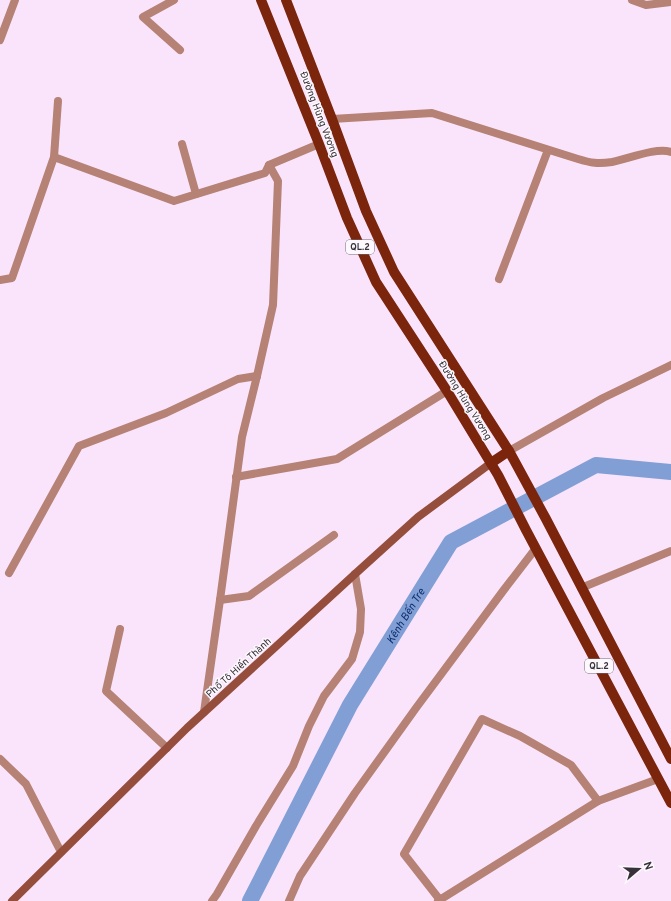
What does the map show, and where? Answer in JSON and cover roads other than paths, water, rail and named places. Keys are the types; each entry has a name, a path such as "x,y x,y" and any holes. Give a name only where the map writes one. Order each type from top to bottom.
{"main road":[{"name":"Đường Hùng Vương","path":"261,0 319,144 346,218 376,282 498,475 671,803"},
{"name":"Đường Hùng Vương","path":"286,0 366,211 394,272 509,451 671,759"},
{"path":"491,463 509,451"}],"street":[{"path":"0,40 15,0"},
{"path":"174,0 143,17 180,50"},
{"path":"632,0 646,5 671,2"},
{"path":"0,280 12,278 54,157 58,101"},
{"path":"332,119 432,113 578,160 594,163 613,162 638,155 666,151 671,152"},
{"path":"182,144 196,194"},
{"path":"54,157 174,201 264,173 269,165 319,144"},
{"path":"499,279 548,150"},
{"path":"204,712 242,437 273,305 278,181 269,165"},
{"path":"509,451 603,398 671,366"},
{"path":"9,573 79,446 166,413 238,379 257,376"},
{"path":"236,477 337,459 446,391"},
{"name":"Phố Tô Hiến Thành","path":"12,901 204,712 418,517 491,463"},
{"path":"220,600 249,596 334,535"},
{"path":"289,901 300,876 354,793 498,597 536,548"},
{"path":"581,588 671,551"},
{"path":"212,901 293,766 309,726 324,696 352,659 360,632 361,609 355,574"},
{"path":"120,629 106,691 167,748"},
{"path":"598,801 571,765 520,736 482,719 404,854 439,900 598,801 658,779"},
{"path":"0,760 26,784 61,852"}],"waterway":[{"name":"Kênh Bến Tre","path":"250,901 350,705 451,542 596,465 671,472"}]}
